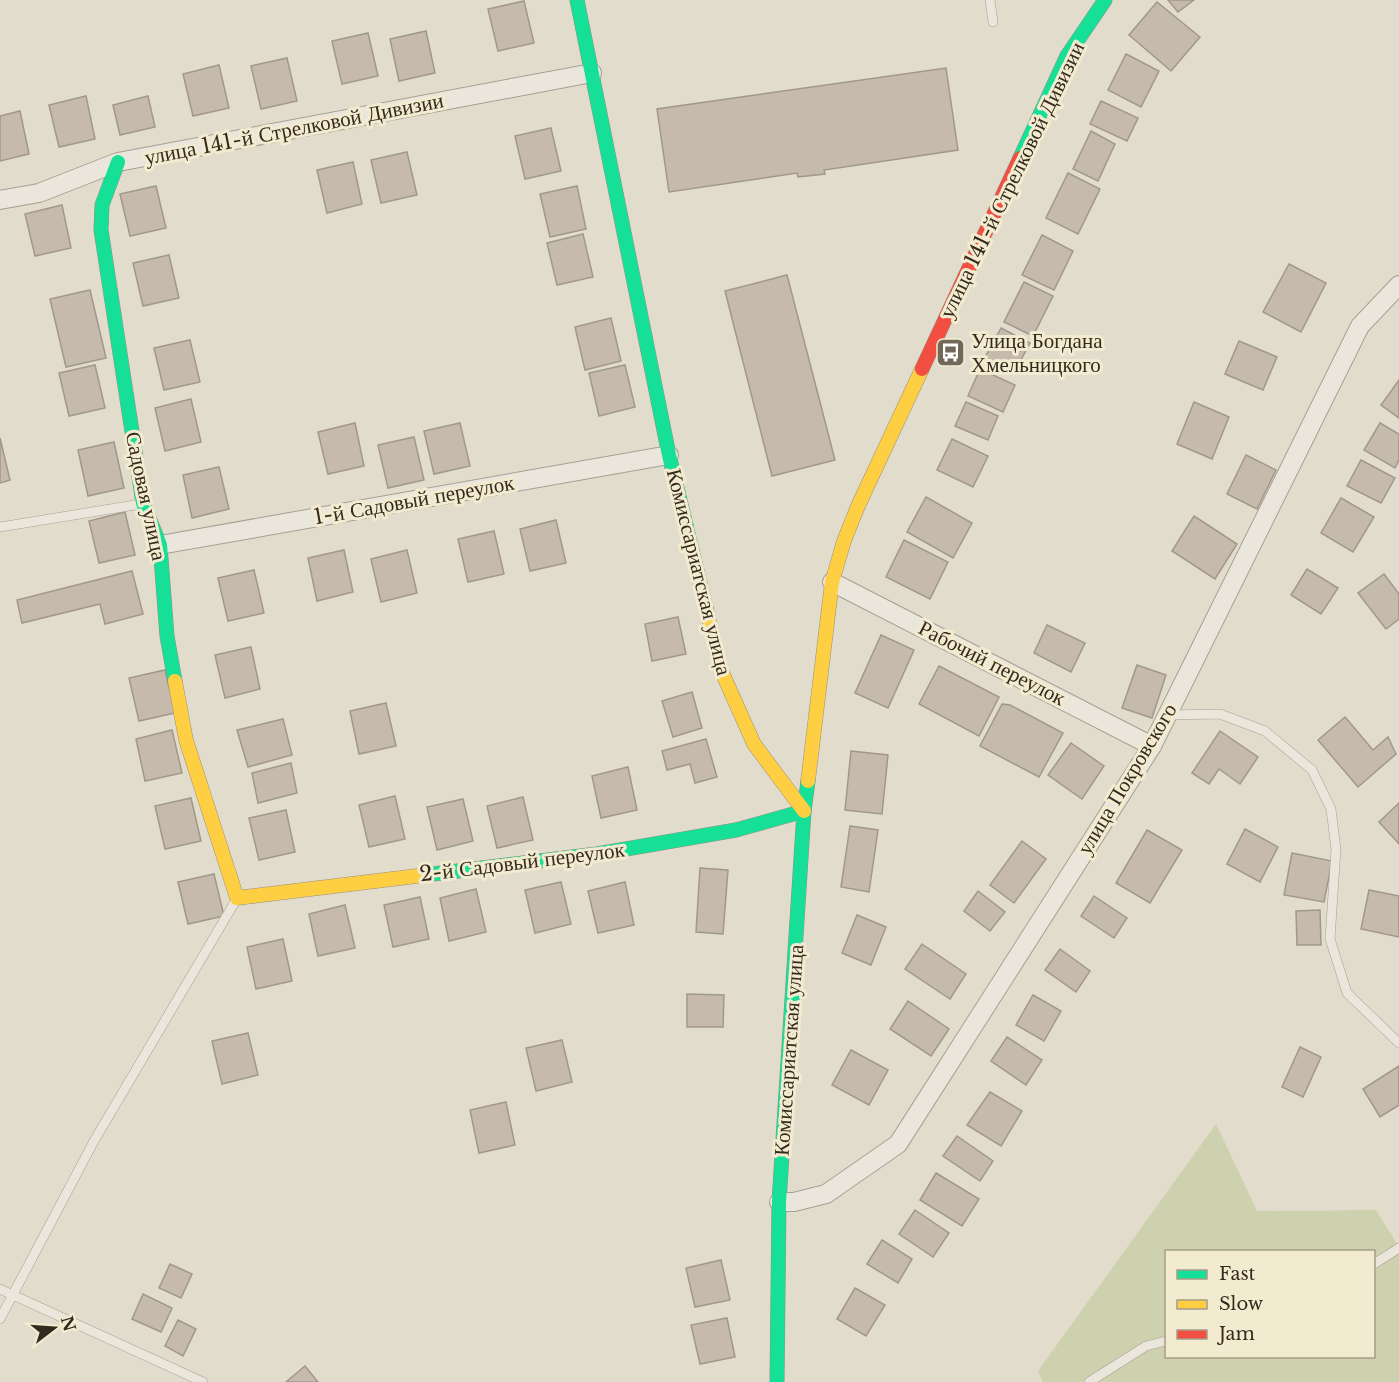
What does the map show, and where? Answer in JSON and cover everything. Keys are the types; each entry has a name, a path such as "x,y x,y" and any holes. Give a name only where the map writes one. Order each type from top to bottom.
{"street":[{"name":"Комиссариатская улица","path":"577,0 669,455 721,670 754,744 804,811 779,1202 777,1382"},
{"name":"улица 141-й Стрелковой Дивизии","path":"804,811 832,582 844,542 858,506 1067,56 1105,0"},
{"name":"улица 141-й Стрелковой Дивизии","path":"0,200 39,193 118,162 592,73"},
{"name":"Садовая улица","path":"118,162 102,205 101,230 143,503 160,545 167,636 186,740 237,898"},
{"name":"улица Покровского","path":"779,1202 794,1202 826,1194 898,1144 1152,746 1360,326 1399,285"},
{"name":"1-й Садовый переулок","path":"160,545 669,455"},
{"name":"Рабочий переулок","path":"832,582 1152,746"},
{"name":"2-й Садовый переулок","path":"237,898 597,854 736,830 804,811"}],"lane":[{"path":"990,0 993,22"},
{"path":"0,527 143,503"},
{"path":"1167,715 1220,714 1265,731 1312,770 1331,809 1336,849 1330,939 1347,993 1399,1043"},
{"path":"0,1319 94,1141 237,898"},
{"path":"1375,1263 1399,1248"},
{"path":"0,1289 203,1382"},
{"path":"1089,1382 1146,1346 1165,1341"}],"green space":[{"path":"1216,1124 1257,1211 1376,1210 1399,1247 1399,1382 1043,1382 1038,1371"}],"building":[{"path":"1168,0 1194,0 1178,12"},
{"path":"524,1 534,43 498,51 488,9"},
{"path":"1157,2 1200,37 1171,71 1129,35"},
{"path":"426,31 435,73 399,81 390,39"},
{"path":"368,33 378,76 342,84 332,41"},
{"path":"1126,54 1159,71 1141,107 1108,90"},
{"path":"287,58 297,101 261,109 251,66"},
{"path":"219,65 229,108 193,116 183,74"},
{"path":"946,68 958,150 824,170 825,174 798,177 797,173 669,192 657,109"},
{"path":"86,96 95,139 59,147 49,105"},
{"path":"148,96 155,127 120,135 113,105"},
{"path":"1101,101 1138,118 1127,141 1090,124"},
{"path":"20,111 29,154 0,161 0,116"},
{"path":"551,128 561,171 525,179 515,136"},
{"path":"1091,131 1115,144 1098,181 1073,169"},
{"path":"407,152 417,195 381,203 371,160"},
{"path":"353,162 362,204 327,213 317,170"},
{"path":"1068,173 1100,189 1078,234 1046,218"},
{"path":"156,186 166,228 130,236 120,194"},
{"path":"577,186 586,229 550,237 540,194"},
{"path":"62,205 71,248 35,256 25,214"},
{"path":"583,234 593,277 557,285 547,243"},
{"path":"1042,235 1073,251 1054,290 1022,275"},
{"path":"169,255 179,298 143,306 133,263"},
{"path":"1289,264 1326,283 1301,332 1263,312"},
{"path":"787,275 835,460 772,476 725,291"},
{"path":"1024,282 1053,296 1033,336 1004,322"},
{"path":"90,290 106,358 66,367 50,299"},
{"path":"611,318 621,361 585,370 575,327"},
{"path":"1001,328 1030,343 1016,369 999,360 995,368 983,361"},
{"path":"190,340 200,382 164,390 154,348"},
{"path":"1239,341 1277,357 1263,390 1225,374"},
{"path":"95,365 105,408 69,416 59,373"},
{"path":"625,365 635,407 599,416 589,373"},
{"path":"980,369 1015,385 1003,412 968,396"},
{"path":"1399,380 1399,418 1381,405"},
{"path":"191,399 201,442 165,451 155,408"},
{"path":"966,402 998,416 988,440 955,426"},
{"path":"1194,402 1229,417 1212,459 1177,444"},
{"path":"355,423 364,466 328,474 318,432"},
{"path":"460,423 470,466 434,474 424,431"},
{"path":"1380,423 1399,434 1399,460 1395,468 1364,450"},
{"path":"414,437 424,480 388,488 378,445"},
{"path":"0,438 10,480 0,483"},
{"path":"952,439 988,456 973,487 937,470"},
{"path":"114,442 124,488 88,496 78,450"},
{"path":"1246,455 1276,470 1257,509 1227,494"},
{"path":"1361,460 1395,478 1381,503 1347,486"},
{"path":"219,467 229,509 192,518 183,475"},
{"path":"926,497 972,523 953,558 907,532"},
{"path":"1341,498 1374,517 1353,552 1321,533"},
{"path":"125,512 135,555 99,563 89,521"},
{"path":"1194,516 1237,544 1215,579 1172,551"},
{"path":"556,520 566,563 530,571 520,529"},
{"path":"494,531 504,574 468,582 458,539"},
{"path":"904,540 948,562 930,599 886,577"},
{"path":"344,550 353,592 317,601 308,558"},
{"path":"407,550 417,593 381,602 371,559"},
{"path":"1307,569 1338,588 1321,614 1291,595"},
{"path":"254,570 264,613 228,621 218,578"},
{"path":"132,571 143,614 105,624 100,604 22,623 17,600"},
{"path":"1384,574 1399,594 1399,619 1386,629 1358,593"},
{"path":"678,617 686,654 652,661 645,624"},
{"path":"1047,625 1085,643 1071,672 1034,653"},
{"path":"881,635 914,650 888,708 855,693"},
{"path":"251,647 260,689 225,698 215,655"},
{"path":"1137,665 1166,675 1152,718 1122,708"},
{"path":"939,666 999,697 979,736 919,704"},
{"path":"165,670 175,713 139,721 129,678"},
{"path":"692,692 702,728 673,737 662,701"},
{"path":"386,703 396,746 359,754 350,711"},
{"path":"1002,704 1010,705 1063,733 1039,777 980,746"},
{"path":"1345,717 1373,750 1388,737 1396,754 1358,787 1318,740"},
{"path":"283,719 292,755 248,767 237,730"},
{"path":"172,730 182,773 145,781 136,739"},
{"path":"1220,731 1258,757 1240,784 1219,769 1209,784 1192,773"},
{"path":"706,739 717,777 695,783 690,764 667,770 662,751"},
{"path":"1071,743 1104,766 1082,799 1048,775"},
{"path":"851,751 888,755 882,814 845,810"},
{"path":"291,763 297,793 258,803 252,773"},
{"path":"628,767 637,810 601,818 592,776"},
{"path":"395,796 405,839 369,847 359,805"},
{"path":"523,797 533,840 497,848 487,806"},
{"path":"191,798 201,841 165,849 155,806"},
{"path":"463,799 473,841 437,850 427,807"},
{"path":"1399,803 1399,844 1379,822"},
{"path":"286,810 295,852 259,860 249,818"},
{"path":"850,826 878,830 869,892 841,887"},
{"path":"1245,829 1278,847 1260,882 1227,864"},
{"path":"1147,830 1182,850 1150,903 1116,883"},
{"path":"1022,841 1046,859 1014,903 990,885"},
{"path":"1292,853 1332,861 1324,902 1284,895"},
{"path":"700,868 728,870 723,934 696,932"},
{"path":"214,874 224,916 188,924 178,882"},
{"path":"561,882 571,924 535,933 525,890"},
{"path":"625,882 634,925 598,933 588,891"},
{"path":"476,889 486,932 449,941 440,898"},
{"path":"1369,890 1399,896 1399,937 1361,929"},
{"path":"978,891 1005,912 990,931 964,911"},
{"path":"1094,896 1127,918 1114,938 1081,916"},
{"path":"420,897 429,939 393,947 384,905"},
{"path":"345,905 355,948 318,956 309,914"},
{"path":"1320,910 1321,945 1297,945 1296,911"},
{"path":"857,915 886,927 871,965 842,953"},
{"path":"283,939 292,981 256,989 247,947"},
{"path":"922,944 966,974 950,999 905,969"},
{"path":"1060,949 1090,971 1076,992 1045,970"},
{"path":"687,994 724,995 723,1027 687,1027"},
{"path":"1033,995 1061,1011 1044,1041 1016,1025"},
{"path":"908,1001 949,1029 931,1056 890,1029"},
{"path":"248,1033 258,1075 222,1084 212,1041"},
{"path":"1007,1037 1042,1060 1026,1085 991,1061"},
{"path":"562,1040 572,1082 536,1091 526,1048"},
{"path":"1300,1047 1321,1057 1303,1097 1282,1087"},
{"path":"851,1050 888,1070 869,1105 832,1085"},
{"path":"1399,1066 1399,1105 1380,1117 1363,1089"},
{"path":"990,1092 1022,1111 1001,1146 967,1125"},
{"path":"506,1102 515,1145 479,1153 470,1110"},
{"path":"957,1136 993,1161 980,1181 943,1156"},
{"path":"936,1173 979,1199 962,1226 920,1200"},
{"path":"915,1210 949,1233 933,1257 899,1234"},
{"path":"882,1240 912,1259 898,1283 867,1264"},
{"path":"721,1260 730,1300 695,1307 686,1268"},
{"path":"170,1264 192,1274 181,1298 159,1288"},
{"path":"855,1288 885,1305 866,1336 837,1319"},
{"path":"143,1294 172,1308 161,1332 132,1319"},
{"path":"727,1318 735,1357 700,1364 691,1325"},
{"path":"178,1320 196,1329 183,1356 165,1346"},
{"path":"305,1366 318,1382 286,1382"}],"traffic: fast":[{"path":"577,0 669,455 706,608"},
{"path":"1020,158 1067,56 1105,0"},
{"path":"118,162 102,205 101,230 143,503 160,545 167,636 175,681"},
{"path":"777,1382 779,1202 804,811 808,781"},
{"path":"425,875 597,854 736,830 804,811"}],"traffic: slow":[{"path":"808,781 832,582 844,541 858,506 922,369"},
{"path":"706,608 721,670 754,744 804,811"},
{"path":"175,681 186,740 237,898 425,875"}],"traffic: jam":[{"path":"922,369 1020,158"}],"place":[{"name":"Улица Богдана Хмельницкого","path":"950,353"}]}
